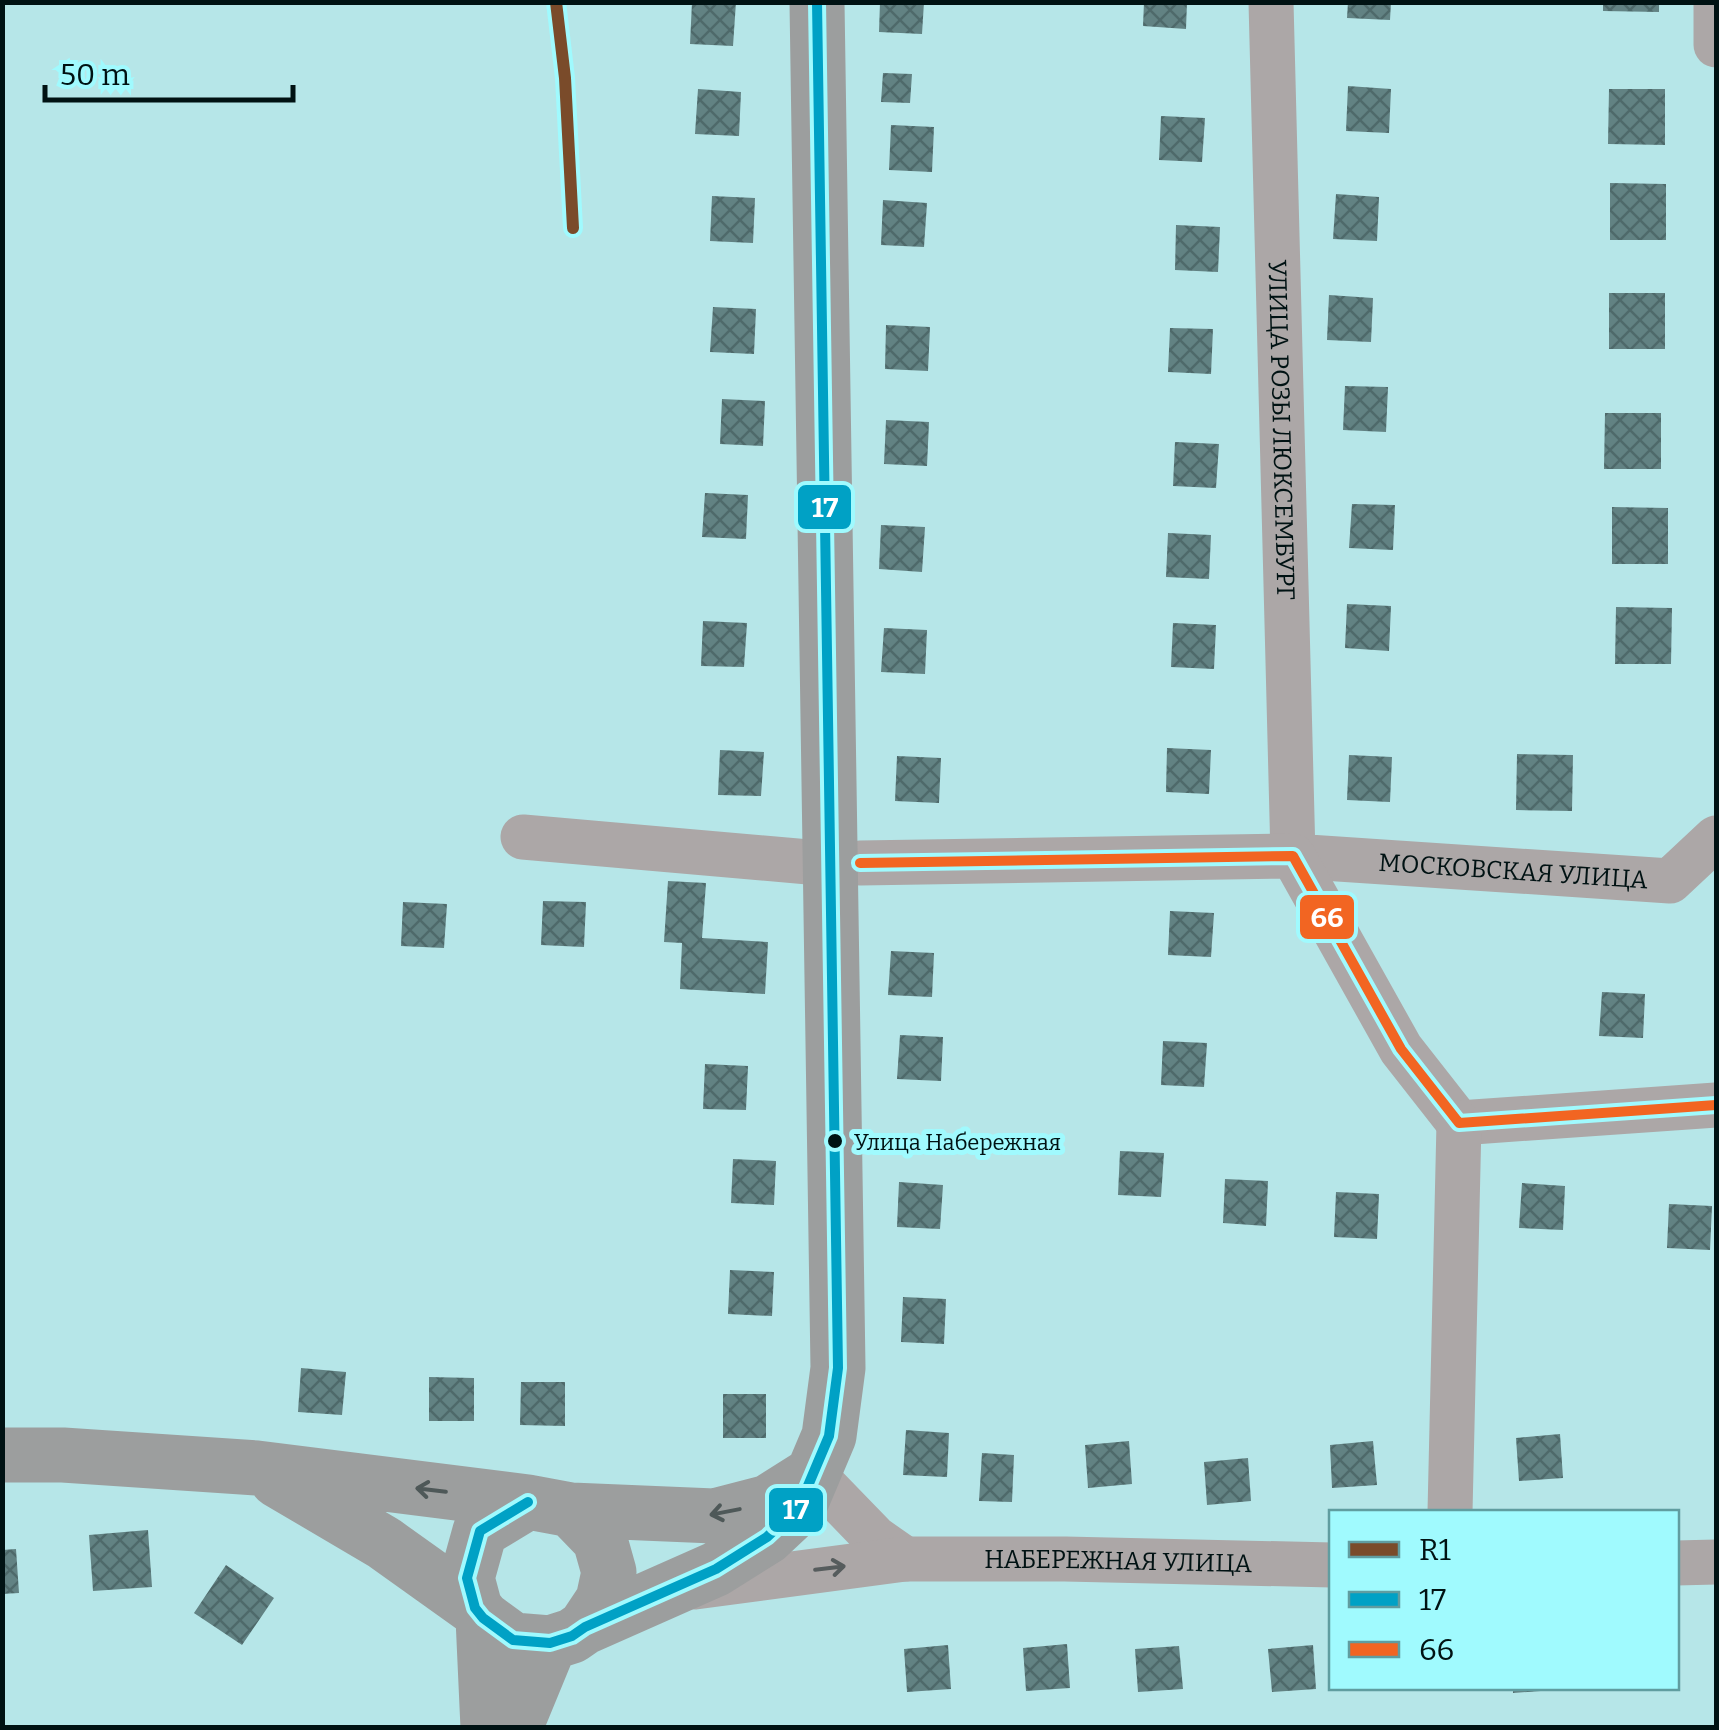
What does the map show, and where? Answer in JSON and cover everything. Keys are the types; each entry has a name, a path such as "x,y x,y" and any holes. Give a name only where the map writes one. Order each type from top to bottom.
{"main road":[{"name":"НАБЕРЕЖНАЯ УЛИЦА","path":"567,1635 716,1570 768,1538 799,1507 829,1436 838,1368 846,864 818,2"},
{"path":"2,1455 63,1454 257,1468 550,1506 714,1516 768,1502 812,1473"},
{"path":"257,1468 384,1543 514,1640 567,1635"},
{"path":"488,1728 479,1613 466,1578 480,1531 550,1506"},
{"path":"515,1728 567,1635 603,1600 609,1572 600,1540 550,1506"}],"street":[{"name":"УЛИЦА РОЗЫ ЛЮКСЕМБУРГ","path":"1271,2 1293,856"},
{"path":"1716,2 1716,44"},
{"name":"МОСКОВСКАЯ УЛИЦА","path":"523,837 846,864 1293,856 1670,881 1716,838"},
{"path":"1293,856 1401,1049 1460,1123 1450,1510"},
{"path":"1460,1123 1716,1105"},
{"path":"812,1473 875,1538 904,1559"},
{"name":"НАБЕРЕЖНАЯ УЛИЦА","path":"664,1592 904,1559 1329,1565"},
{"path":"1679,1563 1716,1562"}],"building":[{"path":"692,2 736,2 733,46 690,44"},
{"path":"880,2 924,2 922,34 879,32"},
{"path":"1144,2 1187,2 1186,29 1143,26"},
{"path":"1348,2 1391,2 1390,20 1347,18"},
{"path":"1603,2 1659,2 1659,12 1603,11"},
{"path":"883,73 912,74 910,103 881,102"},
{"path":"1348,86 1391,89 1389,133 1346,131"},
{"path":"698,89 741,92 739,136 695,134"},
{"path":"1609,89 1665,89 1665,145 1608,144"},
{"path":"1161,116 1205,118 1202,162 1159,160"},
{"path":"891,125 934,127 932,172 889,170"},
{"path":"1610,183 1666,184 1666,240 1610,240"},
{"path":"1336,194 1379,197 1377,241 1333,239"},
{"path":"712,196 755,198 753,243 710,241"},
{"path":"883,200 927,203 924,247 881,245"},
{"path":"1176,225 1220,227 1218,272 1175,270"},
{"path":"1609,293 1665,293 1665,349 1609,349"},
{"path":"1329,295 1373,298 1371,342 1327,340"},
{"path":"713,307 756,309 754,354 710,352"},
{"path":"886,325 930,327 928,371 885,369"},
{"path":"1170,328 1213,329 1211,374 1168,372"},
{"path":"1345,386 1388,387 1386,432 1343,430"},
{"path":"722,399 765,401 763,446 720,444"},
{"path":"1605,413 1661,413 1661,469 1604,469"},
{"path":"886,420 929,422 927,466 884,464"},
{"path":"1175,442 1219,444 1216,488 1173,486"},
{"path":"705,493 748,495 746,539 702,537"},
{"path":"1352,504 1395,505 1393,550 1349,548"},
{"path":"1612,507 1668,508 1668,564 1612,564"},
{"path":"881,525 925,527 922,572 879,569"},
{"path":"1168,533 1211,535 1209,579 1166,577"},
{"path":"1347,604 1391,606 1389,651 1345,648"},
{"path":"1616,607 1672,608 1671,664 1615,664"},
{"path":"703,621 747,623 744,667 701,666"},
{"path":"1173,623 1216,625 1214,669 1171,667"},
{"path":"884,628 927,630 925,674 881,672"},
{"path":"1167,748 1211,750 1209,794 1166,792"},
{"path":"720,750 764,752 761,796 718,795"},
{"path":"1517,754 1573,755 1572,811 1516,810"},
{"path":"1349,755 1392,757 1390,802 1347,800"},
{"path":"897,756 941,758 939,803 895,801"},
{"path":"668,881 706,883 702,938 768,942 765,994 680,989 682,943 664,942"},
{"path":"543,901 586,902 584,947 541,945"},
{"path":"403,902 447,904 444,948 401,946"},
{"path":"1170,911 1214,913 1211,957 1168,955"},
{"path":"891,951 934,953 932,997 888,995"},
{"path":"1602,992 1645,994 1643,1038 1599,1036"},
{"path":"900,1035 943,1037 941,1081 897,1079"},
{"path":"1163,1041 1207,1043 1204,1087 1161,1085"},
{"path":"705,1064 748,1066 746,1110 703,1109"},
{"path":"1120,1151 1164,1153 1161,1197 1118,1195"},
{"path":"733,1159 776,1161 774,1205 731,1203"},
{"path":"1225,1179 1268,1181 1266,1226 1223,1223"},
{"path":"899,1182 943,1185 940,1229 897,1227"},
{"path":"1522,1183 1565,1186 1563,1230 1519,1228"},
{"path":"1336,1192 1379,1194 1377,1239 1334,1237"},
{"path":"1669,1204 1712,1206 1710,1250 1667,1248"},
{"path":"730,1270 774,1272 772,1316 728,1314"},
{"path":"903,1297 946,1299 944,1344 901,1342"},
{"path":"301,1368 346,1372 342,1415 298,1412"},
{"path":"429,1377 474,1378 474,1421 429,1421"},
{"path":"521,1382 565,1382 565,1426 520,1425"},
{"path":"723,1394 766,1394 766,1438 723,1438"},
{"path":"906,1430 949,1433 947,1477 903,1475"},
{"path":"1560,1434 1563,1478 1519,1481 1516,1438"},
{"path":"1129,1441 1132,1484 1088,1488 1085,1445"},
{"path":"1373,1441 1377,1485 1332,1488 1330,1445"},
{"path":"982,1453 1014,1455 1012,1502 979,1501"},
{"path":"1248,1458 1251,1501 1207,1505 1204,1462"},
{"path":"148,1530 152,1587 93,1591 89,1535"},
{"path":"16,1549 19,1593 2,1594 2,1550"},
{"path":"226,1565 274,1598 242,1645 194,1613"},
{"path":"1067,1644 1070,1688 1026,1691 1023,1648"},
{"path":"948,1645 951,1689 907,1692 904,1649"},
{"path":"1313,1645 1316,1689 1272,1692 1268,1649"},
{"path":"1179,1646 1183,1689 1138,1692 1135,1649"}],"transit line":[{"name":"R1","path":"556,2 565,78 573,228"},
{"name":"17","path":"528,1502 480,1531 467,1578 475,1608 483,1618 513,1640 550,1643 716,1569 767,1537 799,1507 829,1436 838,1368 817,2"},
{"name":"66","path":"860,863 1293,856 1401,1049 1459,1123 1716,1105"}],"place":[{"name":"Улица Набережная","path":"835,1141"}]}
